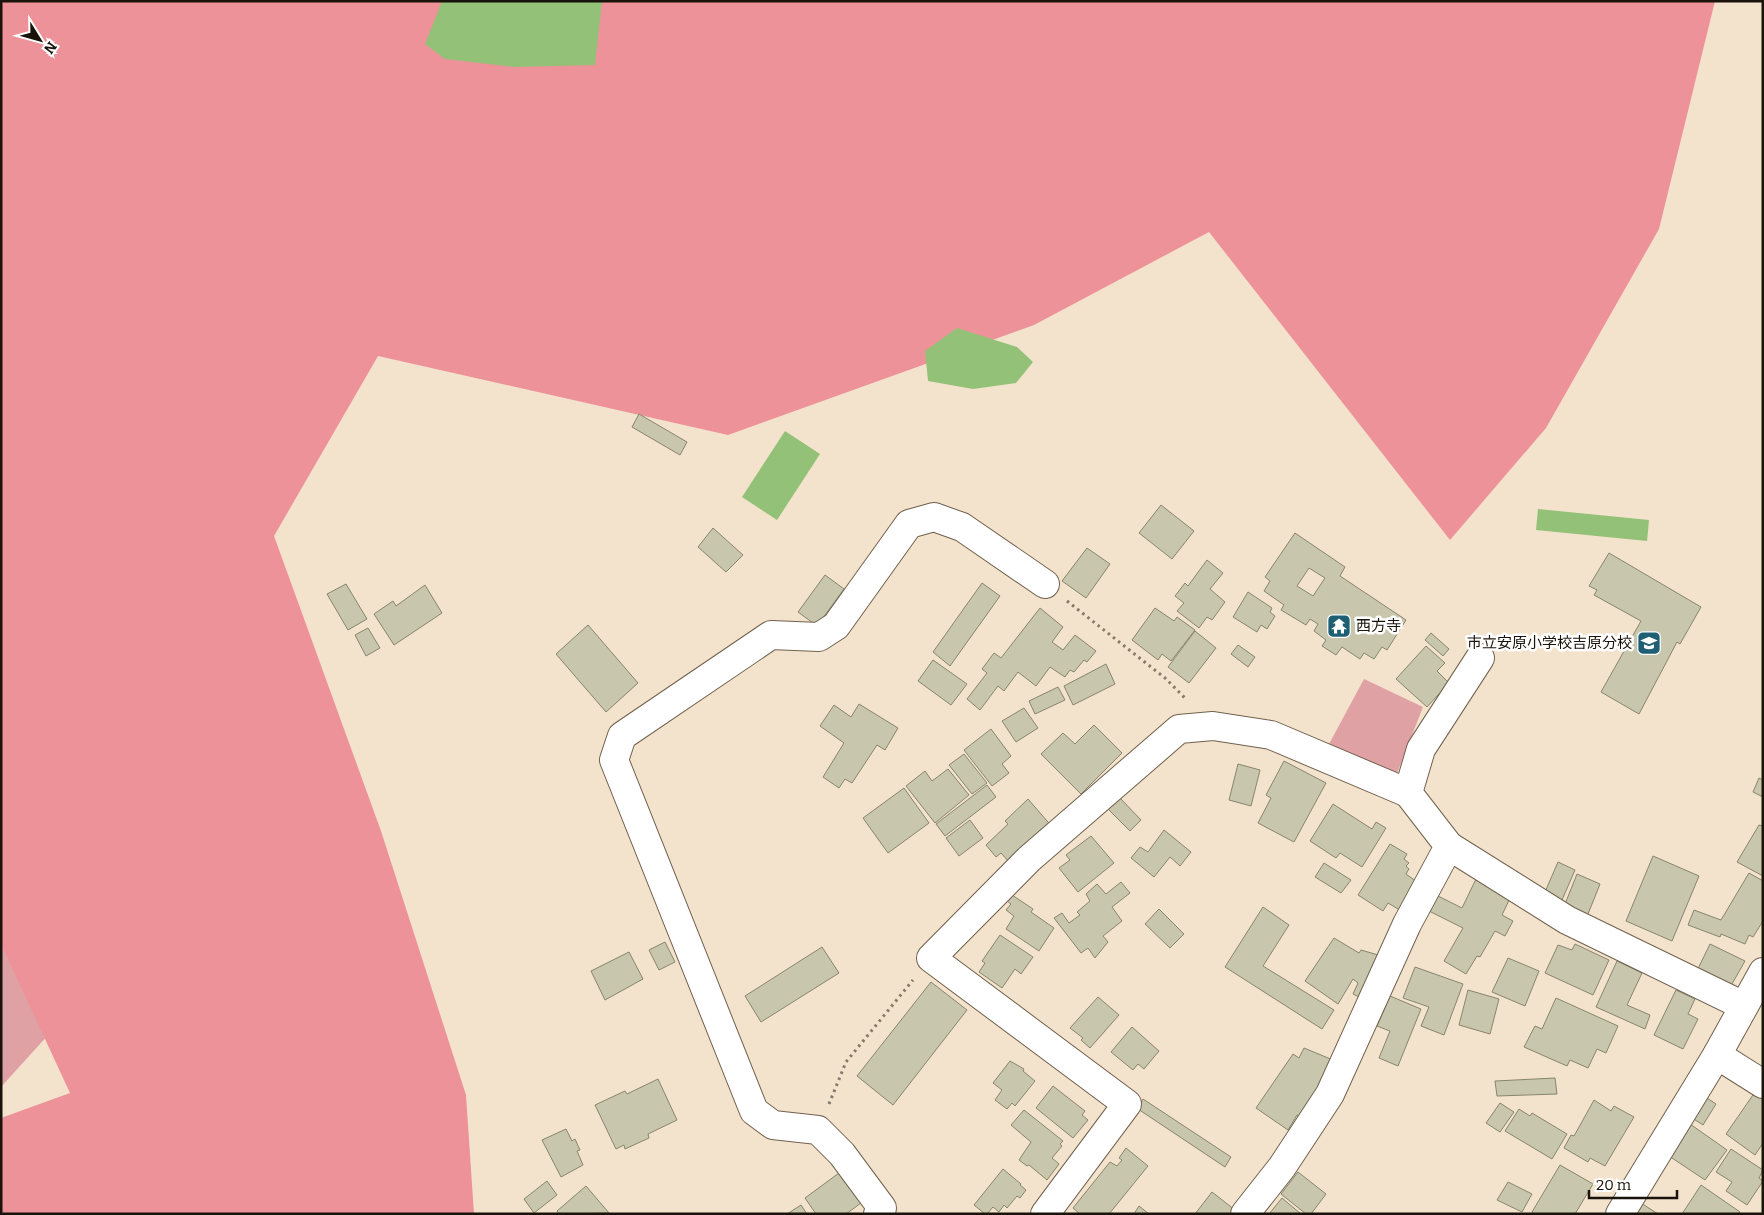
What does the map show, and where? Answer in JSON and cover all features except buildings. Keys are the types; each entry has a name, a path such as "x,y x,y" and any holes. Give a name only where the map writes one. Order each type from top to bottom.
{"street":[{"path":"878,1214 882,1208 842,1154 818,1130 773,1125 754,1111 614,760 622,736 771,634 819,637 836,626 909,524 934,517 962,527 1045,584"},
{"path":"1408,792 1421,749 1480,658"},
{"path":"1045,1214 1127,1104 931,958 1029,859 1179,729 1212,726 1271,735 1408,792 1449,846 1567,920 1744,1006"},
{"path":"1245,1214 1282,1167 1330,1094 1407,924 1449,846"},
{"path":"1620,1214 1718,1054 1763,972"},
{"path":"1718,1054 1763,1084"}],"path":[{"path":"1045,584 1166,678 1212,726"},
{"path":"818,1130 846,1062 931,958"}],"shaded area":[{"path":"1,1 1715,1 1659,229 1546,428 1450,540 1209,232 1034,325 728,435 378,356 274,536 381,831 466,1095 474,1214 1,1214 1,1118 70,1093 1,944"},
{"path":"442,1 602,1 595,65 515,67 445,59 425,44"},
{"path":"957,328 1017,347 1033,362 1016,383 973,389 928,381 925,351"},
{"path":"785,431 820,454 777,520 742,497"},
{"path":"1538,509 1649,520 1647,541 1536,530"},
{"path":"1364,679 1423,707 1396,776 1328,746"},
{"path":"1,938 49,1034 1,1087"}],"place":[{"name":"西方寺","path":"1339,626"},
{"name":"市立安原小学校吉原分校","path":"1649,643"}]}
